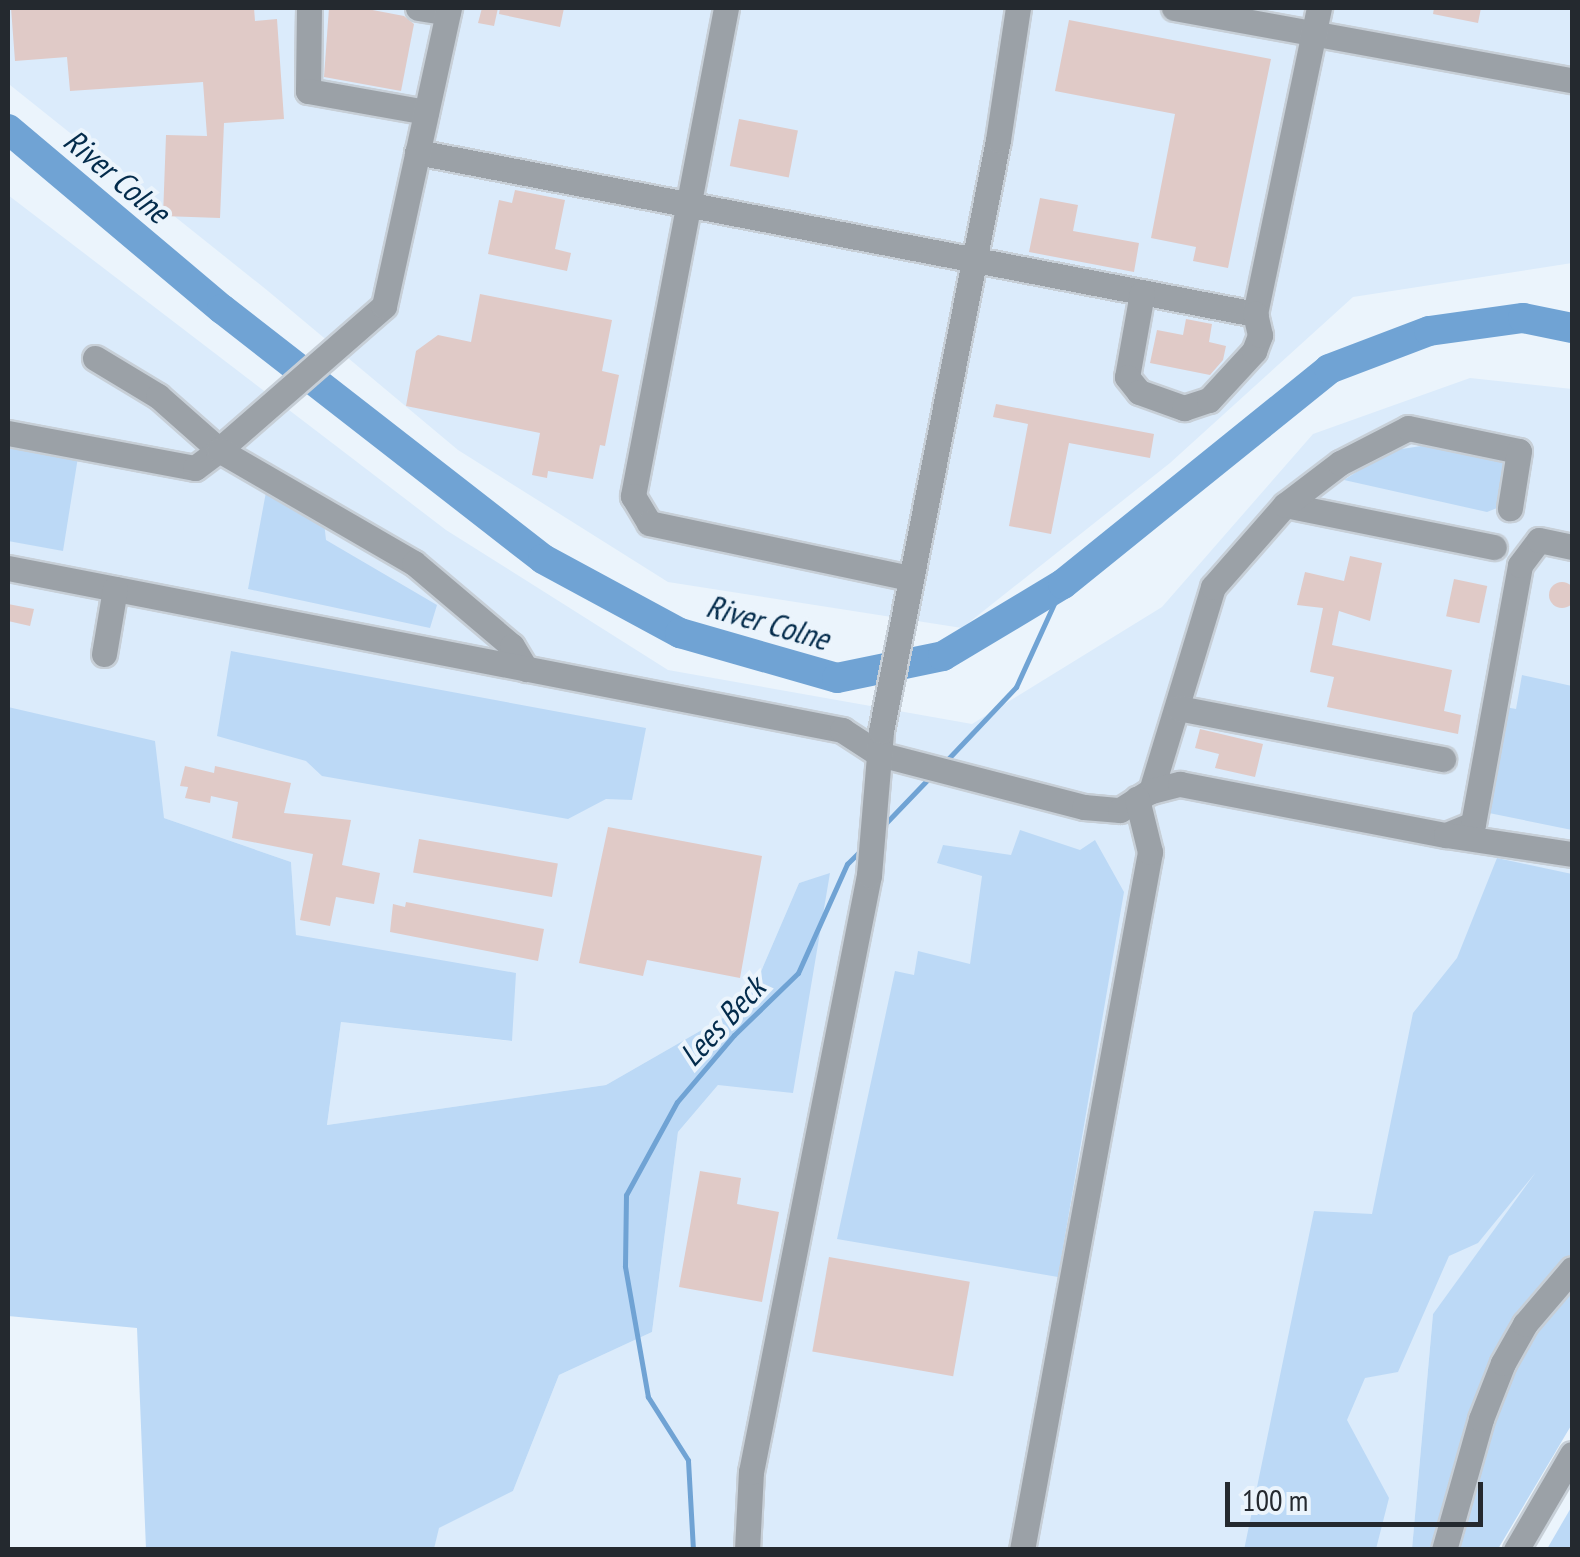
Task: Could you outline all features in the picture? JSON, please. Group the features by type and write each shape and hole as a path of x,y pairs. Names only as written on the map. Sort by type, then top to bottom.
{"street":[{"path":"309,8 308,91 426,112"},
{"path":"8,434 195,468 384,306 448,10 418,8"},
{"path":"726,8 634,496 649,523 909,578"},
{"path":"747,1550 751,1472 869,875 880,742 974,259 1018,8"},
{"path":"1174,8 1316,20 1572,80"},
{"path":"1142,292 1128,376 1139,392 1194,408 1217,394 1254,351 1260,335 1255,314 1316,20"},
{"path":"417,152 1255,314"},
{"path":"96,358 158,396 219,450 414,564 512,646 526,669"},
{"path":"1022,1550 1150,852 1144,795 1178,708 1214,587 1285,506 1340,463 1408,428 1519,451 1510,508"},
{"path":"1285,506 1494,547"},
{"path":"1446,835 1473,824 1520,566 1539,540 1572,546"},
{"path":"8,568 842,730 1084,807 1120,810 1144,795 1180,784 1446,835 1572,854"},
{"path":"104,654 115,589"},
{"path":"1178,708 1444,759"},
{"path":"1444,1550 1481,1419 1503,1363 1525,1324 1572,1269"},
{"path":"1516,1550 1572,1454"}],"shaded area":[{"path":"8,8 1572,8 1572,263 1353,297 1170,463 962,628 668,582 458,450 268,291 10,85"},
{"path":"8,195 446,530 668,670 972,724 1162,607 1313,434 1470,378 1572,389 1572,1125 1433,1314 1412,1549 434,1549 438,1528 513,1491 559,1375 652,1332 678,1132 718,1085 830,874 799,883 747,1004 606,1085 327,1125 341,1022 511,1041 296,935 291,862 164,818 8,710"},
{"path":"8,443 78,457 63,551 8,541"},
{"path":"1421,446 1484,453 1507,462 1502,506 1487,512 1344,480 1389,451"},
{"path":"266,492 324,522 326,540 437,605 430,628 248,589"},
{"path":"231,651 646,728 632,800 606,799 568,819 322,776 306,761 217,736"},
{"path":"1522,675 1572,686 1572,830 1484,812 1505,707 1516,709"},
{"path":"8,707 155,741 164,818 291,862 296,935 516,973 512,1041 341,1022 327,1125 606,1085 747,1004 799,883 830,873 793,1093 718,1085 678,1132 652,1332 559,1375 513,1491 439,1528 434,1549 146,1549 137,1328 8,1316"},
{"path":"1020,830 1080,850 1095,840 1124,892 1058,1277 837,1239 895,971 914,975 918,951 970,964 982,876 937,863 943,845 1011,855"},
{"path":"1497,858 1572,874 1572,1424 1498,1549 1412,1549 1433,1314 1536,1172 1478,1243 1449,1256 1398,1372 1365,1378 1347,1420 1389,1498 1376,1549 1244,1550 1314,1211 1372,1214 1413,1013 1457,958"},
{"path":"1572,1506 1572,1549 1547,1549"}],"building":[{"path":"11,8 254,8 255,21 277,19 284,119 224,123 220,218 163,216 166,135 207,136 203,82 70,91 67,57 15,61"},
{"path":"329,8 362,8 404,16 414,24 401,91 324,77"},
{"path":"482,8 498,8 494,26 478,23"},
{"path":"500,8 564,8 560,27 499,14"},
{"path":"1434,8 1481,8 1478,23 1433,14"},
{"path":"1069,20 1271,59 1228,268 1193,261 1196,247 1151,238 1175,114 1055,91"},
{"path":"739,119 798,130 789,178 730,166"},
{"path":"515,190 565,200 555,249 571,253 567,271 488,254 499,200 512,203"},
{"path":"1040,198 1078,205 1073,231 1139,243 1134,272 1029,252"},
{"path":"480,294 612,320 602,371 619,375 605,446 600,445 593,479 548,471 547,478 532,475 540,433 406,406 416,351 438,335 471,342"},
{"path":"1186,319 1212,324 1209,342 1226,346 1223,360 1210,375 1150,363 1157,330 1183,335"},
{"path":"996,404 1154,434 1150,458 1069,443 1051,534 1009,526 1028,424 993,417"},
{"path":"1350,556 1382,563 1370,621 1339,611 1332,645 1452,670 1444,711 1461,715 1458,734 1327,707 1334,677 1310,672 1323,608 1297,605 1305,572 1344,581"},
{"path":"1454,579 1487,586 1479,623 1446,616"},
{"path":"1562,582 1571,586 1575,595 1571,604 1562,608 1553,604 1549,595 1553,586"},
{"path":"8,604 34,609 30,626 8,621"},
{"path":"1200,729 1263,744 1255,777 1215,768 1219,754 1195,748"},
{"path":"185,766 214,773 215,766 291,783 284,813 351,820 342,865 380,873 374,904 336,897 330,926 300,920 313,854 232,838 238,802 211,796 210,803 185,798 188,787 180,786"},
{"path":"608,827 762,856 740,978 647,960 643,976 579,963"},
{"path":"419,839 558,863 552,897 413,872"},
{"path":"406,902 544,929 538,961 390,932 393,904 405,907"},
{"path":"700,1171 741,1178 737,1204 779,1212 762,1302 679,1287"},
{"path":"829,1257 970,1282 953,1376 812,1352"}],"waterway":[{"name":"River Colne","path":"8,129 222,309 543,559 680,633 837,678 943,656 1063,584 1329,369 1429,331 1523,318 1572,328"},
{"name":"Lees Beck","path":"946,761 1016,687 1063,584"},
{"name":"Lees Beck","path":"883,826 931,776"},
{"name":"Lees Beck","path":"693,1550 688,1460 648,1397 625,1266 626,1195 677,1102 734,1035 798,973 847,864 862,849"}]}
